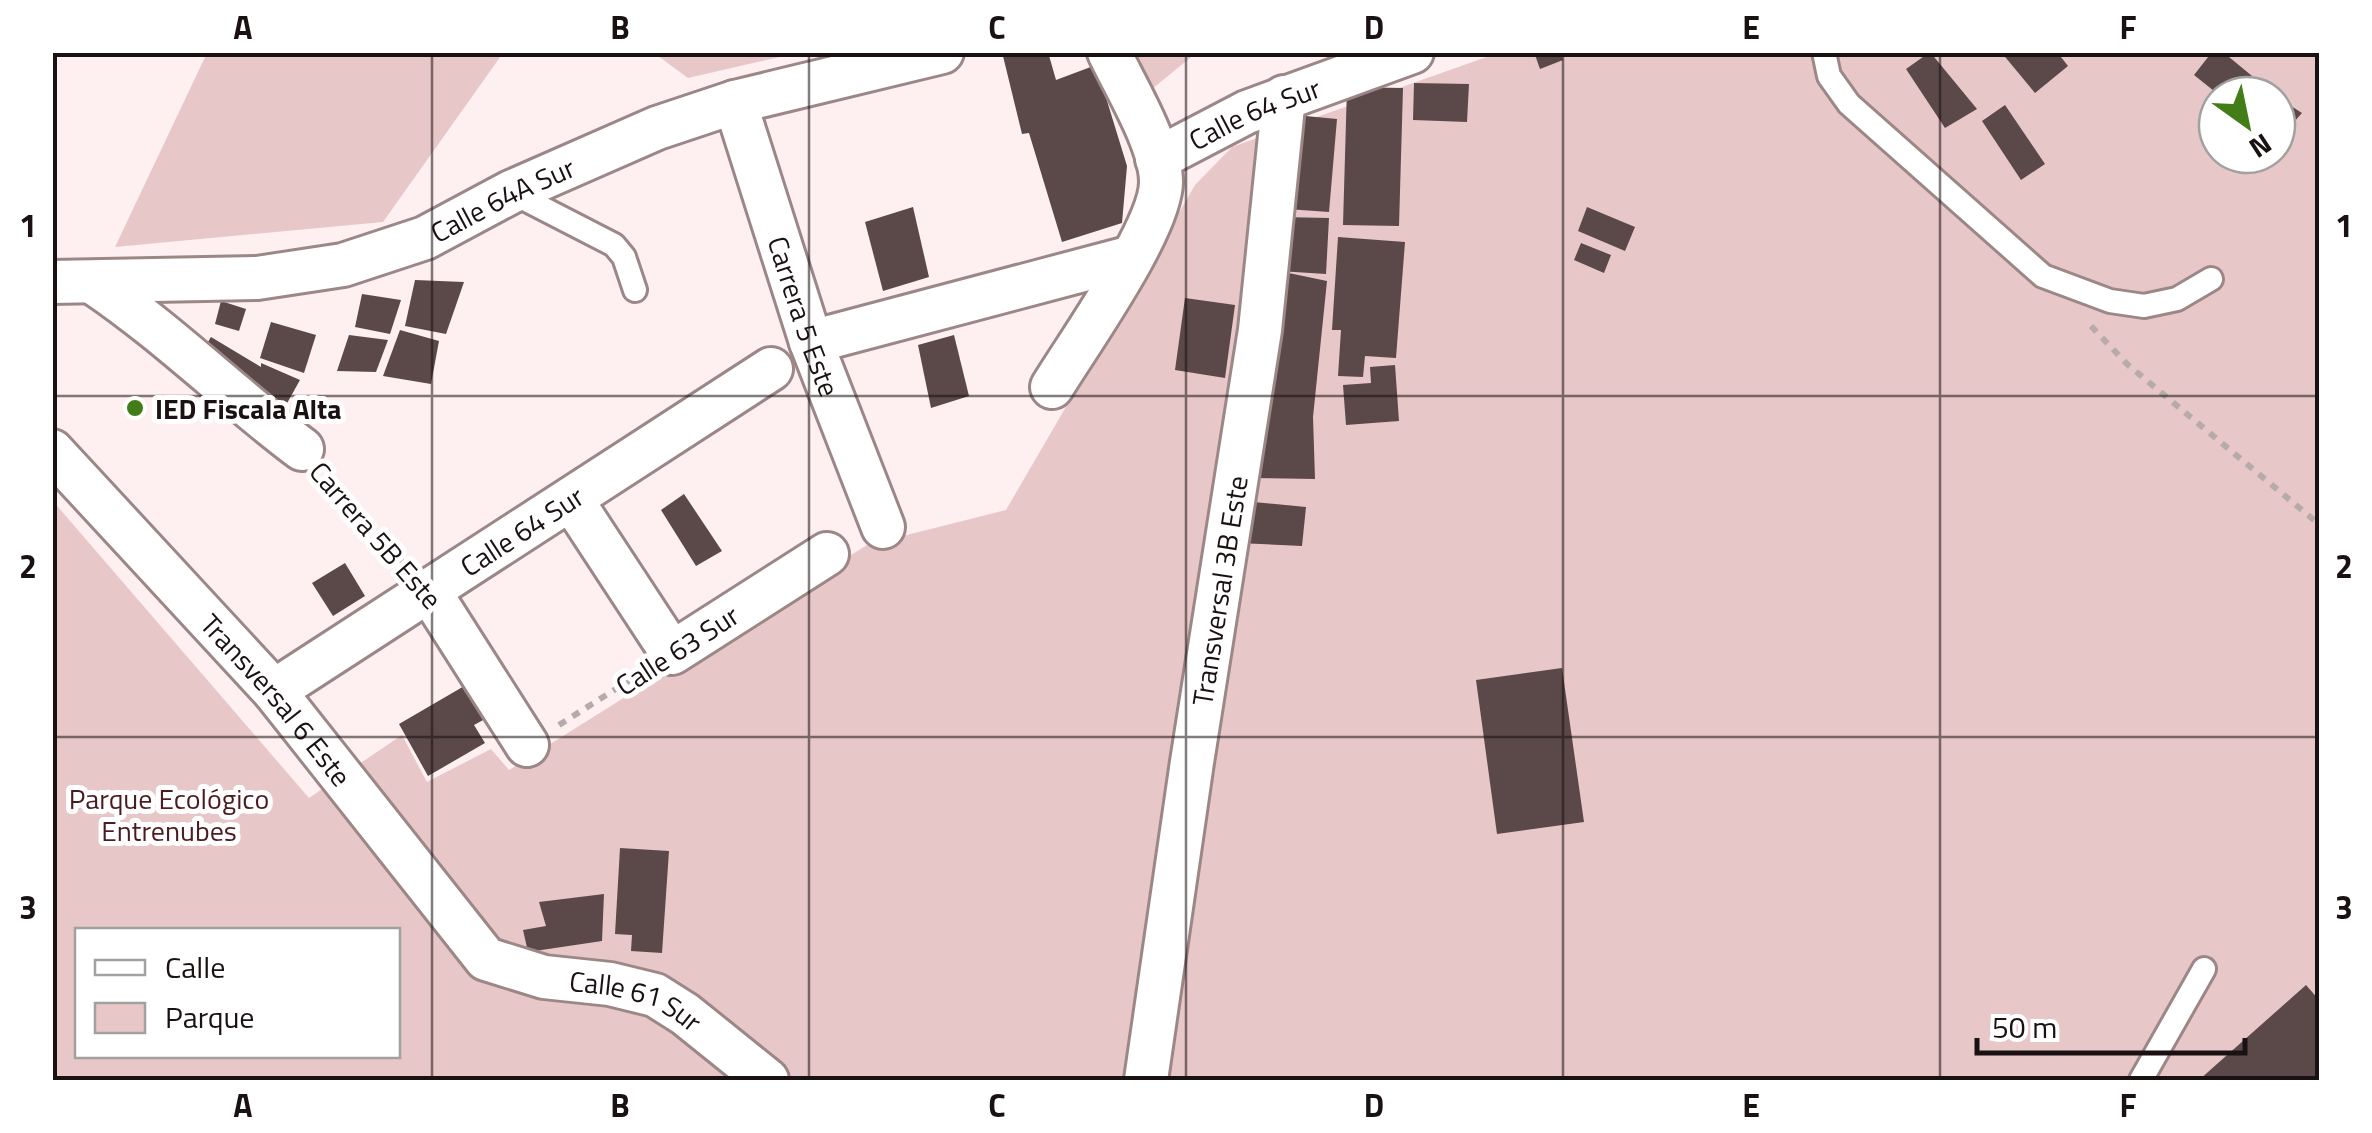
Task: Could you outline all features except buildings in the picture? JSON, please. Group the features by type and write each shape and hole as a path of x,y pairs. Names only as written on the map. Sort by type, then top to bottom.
{"street":[{"name":"Calle 64A Sur","path":"73,282 257,278 343,265 425,238 511,192 657,128 735,102 942,52"},
{"path":"1052,386 1141,241 1158,206 1162,181 1157,159 1109,52"},
{"name":"Calle 64 Sur","path":"1157,159 1247,112 1412,52"},
{"name":"Transversal 3B Este","path":"1146,1080 1260,330 1284,97"},
{"name":"Carrera 5 Este","path":"735,102 812,342 883,528"},
{"path":"812,342 1141,241"},
{"name":"Carrera 5B Este","path":"73,282 132,309 302,450"},
{"name":"Calle 64 Sur","path":"274,691 770,369"},
{"name":"Transversal 6 Este","path":"52,451 274,691 486,959"},
{"path":"571,499 672,653"},
{"name":"Calle 63 Sur","path":"672,653 827,554"},
{"name":"Carrera 5B Este","path":"429,591 527,746"},
{"name":"Calle 61 Sur","path":"486,959 528,973 610,984 655,995 685,1014 767,1080"}],"lane":[{"path":"1824,52 1829,76 1849,104 2043,276 2110,301 2144,306 2177,299 2212,279"},
{"path":"511,192 614,245 624,258 635,290"},
{"path":"2141,1080 2204,969"}],"path":[{"path":"2043,276 2127,364 2320,525"},
{"name":"Carrera 5B Este","path":"302,450 429,591"},
{"name":"Calle 63 Sur","path":"527,746 672,653"}],"green space":[{"path":"207,52 503,53 383,222 115,247"},
{"path":"654,53 797,53 688,78"},
{"path":"1135,53 1196,53 1152,89"},
{"name":"Parque Ecológico Entrenubes","path":"1498,53 2319,53 2319,1080 53,1080 52,500 309,798 402,735 427,782 491,749 509,770 867,545 1006,510 1195,185 1232,147"}],"place":[{"name":"IED Fiscala Alta","path":"135,408"}]}
